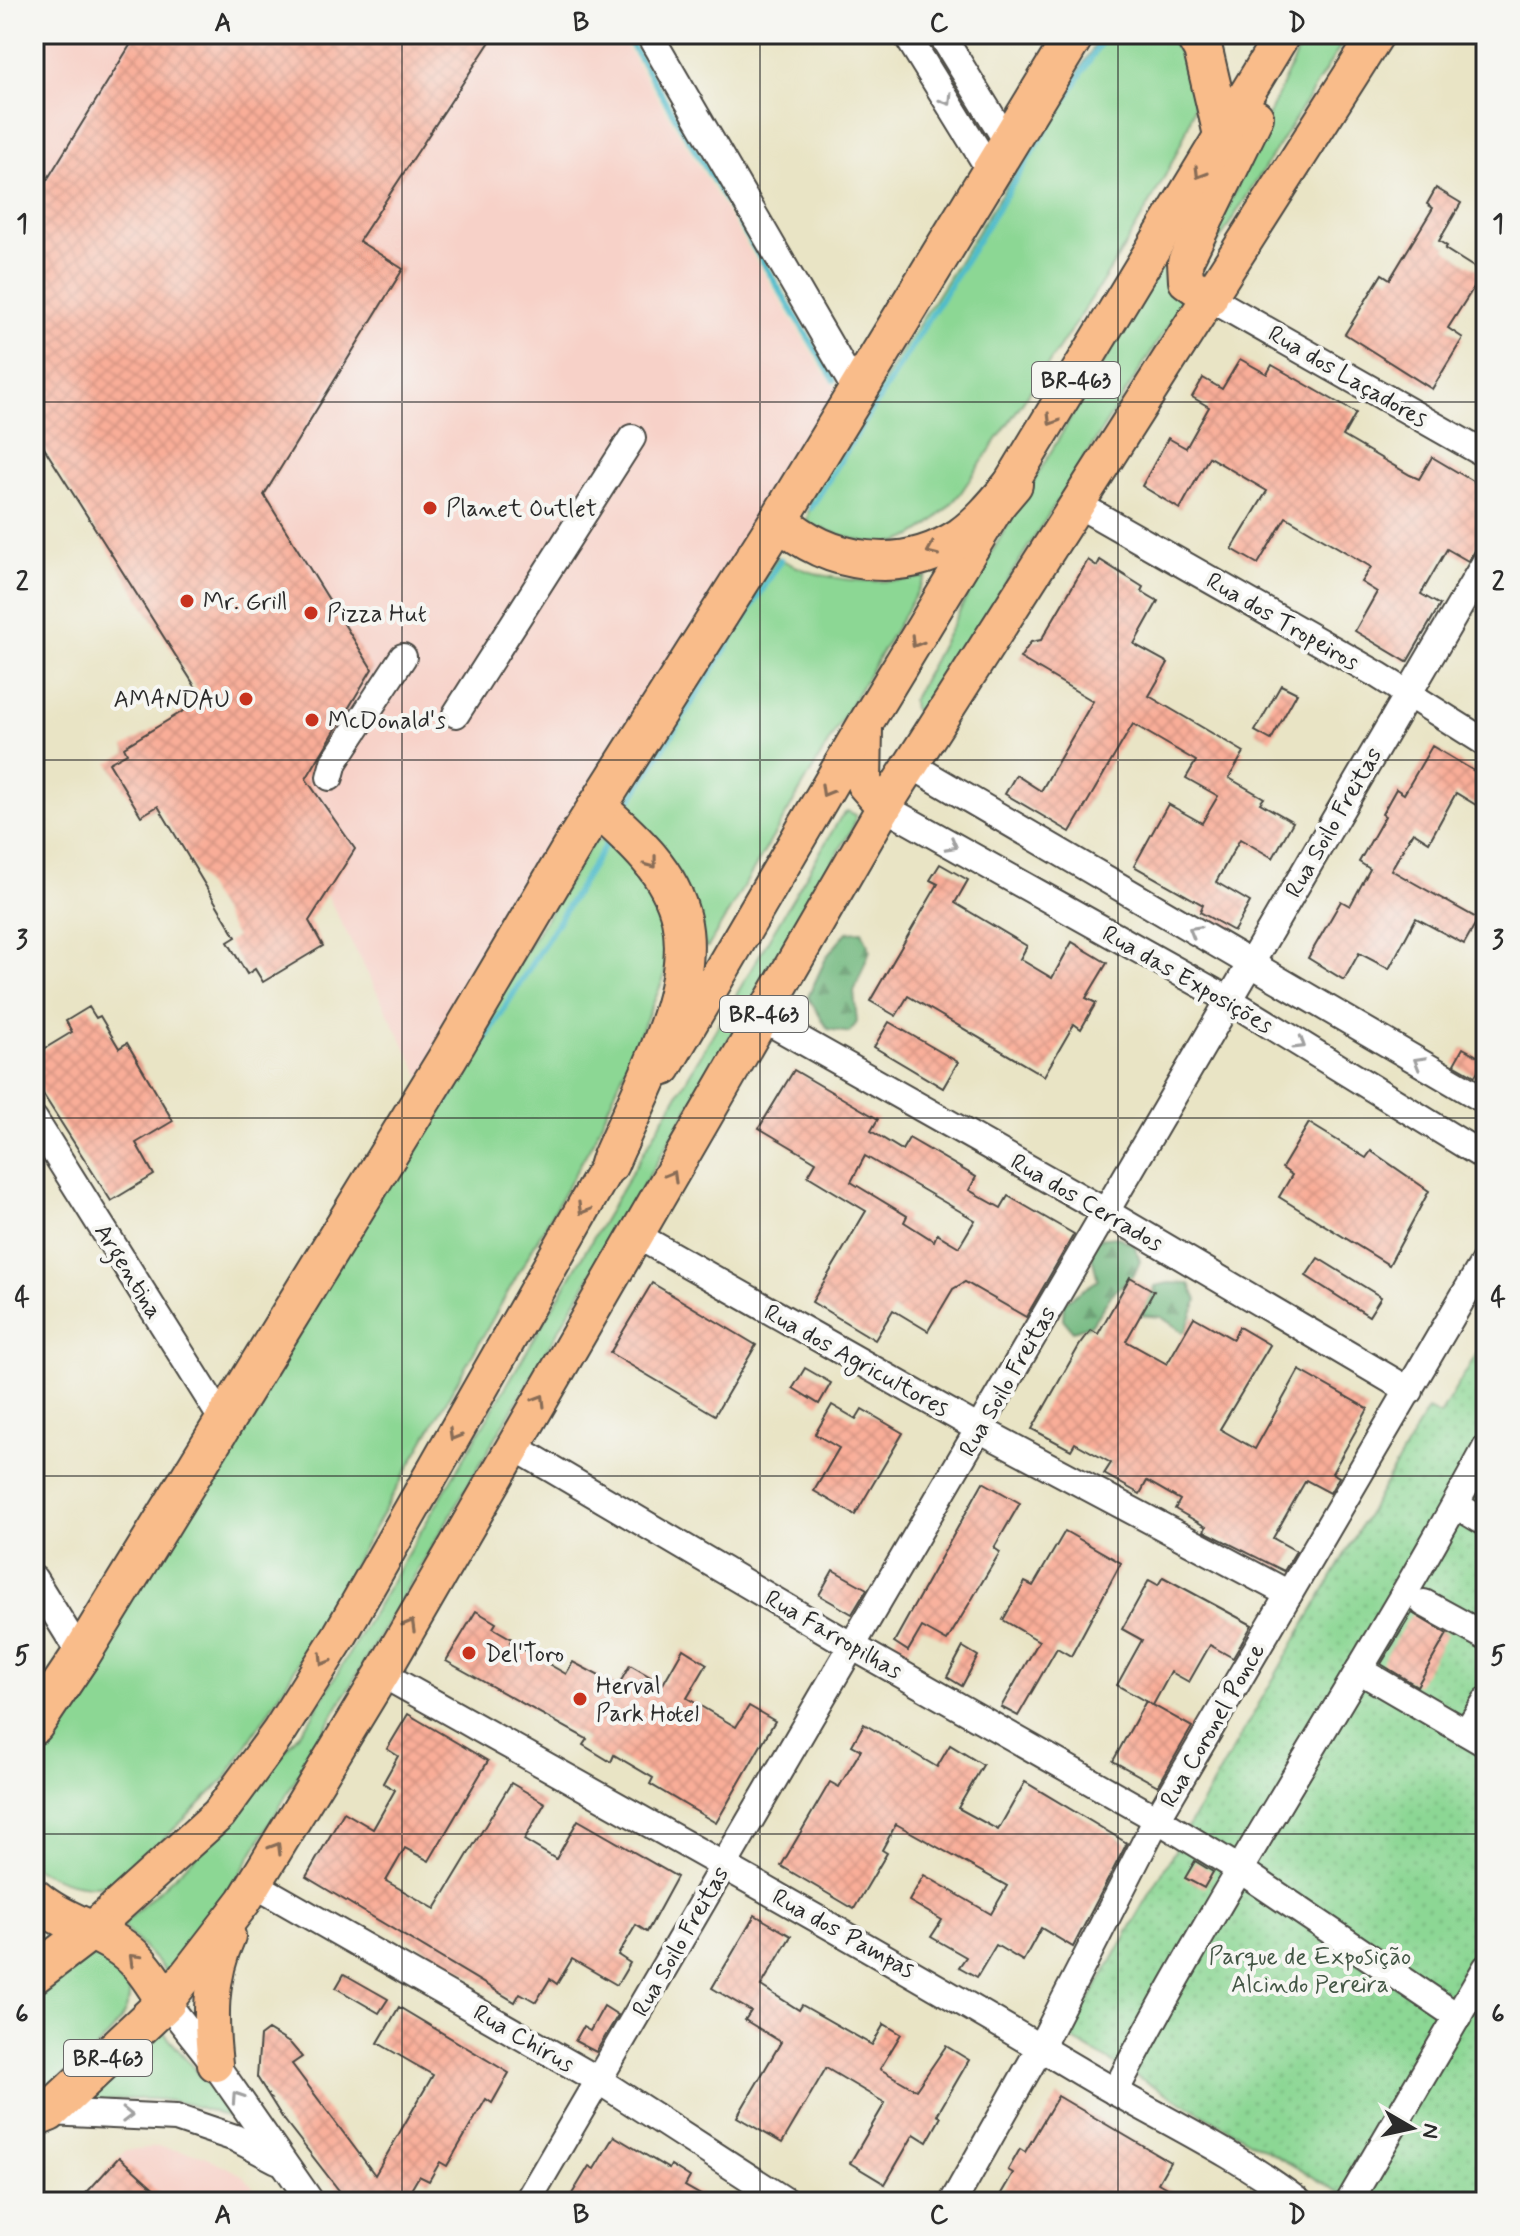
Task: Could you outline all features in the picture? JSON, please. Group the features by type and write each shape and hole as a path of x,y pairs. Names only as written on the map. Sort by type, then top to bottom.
{"highway":[{"path":"34,1725 81,1655 597,807 779,520 1075,34"},
{"path":"1194,34 1203,50 1223,135"},
{"path":"779,520 817,548 853,560 890,562 927,554 960,537 1013,484"},
{"path":"597,807 625,831 655,866 681,917 685,942 683,970 667,1025 609,1164"},
{"path":"34,1898 46,1909 122,1948 147,1972 166,2002"},
{"name":"BR-463","path":"34,1974 89,1932"},
{"name":"BR-463","path":"42,2115 166,2002"}],"main road":[{"name":"BR-463","path":"89,1932 219,1814 279,1732 340,1635 865,724 1285,34"},
{"path":"1210,298 1186,281 1185,262 1251,131 1285,34"},
{"name":"BR-463","path":"166,2002 249,1893 382,1674 884,807 1377,34"},
{"path":"865,724 864,784 884,807"},
{"path":"215,2064 210,2024 212,1987 220,1955 249,1893"}],"street":[{"path":"649,34 857,392"},
{"path":"906,34 1000,158"},
{"path":"941,34 1000,158"},
{"name":"Rua dos Laçadores","path":"1210,298 1486,455"},
{"path":"456,714 632,438"},
{"name":"Rua dos Tropeiros","path":"1077,504 1408,694 1486,743"},
{"name":"Rua Soilo Freitas","path":"527,2202 1486,561"},
{"path":"330,777 334,762 403,657"},
{"name":"Rua das Exposições","path":"911,765 1486,1101"},
{"name":"Rua das Exposições","path":"884,807 1229,1000 1486,1158"},
{"name":"Rua dos Cerrados","path":"762,1018 1106,1212 1410,1391"},
{"name":"Argentina","path":"34,1119 224,1422"},
{"name":"Rua dos Agricultores","path":"638,1236 979,1429 1289,1594"},
{"name":"Rua Coronel Ponce","path":"953,2202 1040,2048 1157,1819 1486,1258"},
{"name":"Rua Farropilhas","path":"513,1446 852,1646 1157,1819 1239,1869 1458,2017"},
{"path":"1115,2092 1239,1869 1456,1505 1486,1448"},
{"path":"1456,1505 1486,1523"},
{"path":"34,1579 81,1655"},
{"path":"1424,1603 1486,1637"},
{"path":"1359,1670 1476,1738 1486,1701"},
{"name":"Rua dos Pampas","path":"382,1674 909,1968 1115,2092 1265,2176 1299,2202"},
{"name":"Rua Chirus","path":"249,1893 598,2080 787,2202"},
{"path":"1349,2202 1486,1968"},
{"path":"166,2002 215,2064 280,2162 311,2202"},
{"path":"42,2115 176,2118 235,2138 280,2162"}],"shaded area":[{"name":"Planet Outlet","path":"34,34 619,34 822,370 845,399 423,1081 326,893 34,432"},
{"path":"159,2147 203,2155 244,2176 265,2202 76,2202 126,2150"}],"green space":[{"path":"1102,34 1167,34 1185,62 1194,86 1188,127 1134,231 1055,355 960,494 940,515 906,539 890,543 855,539 807,523 810,497"},
{"path":"1305,34 1348,34 1197,276"},
{"path":"1230,139 1168,263 1169,279 1184,300 926,709 921,712 913,709 912,701 980,572 1154,277"},
{"path":"777,557 812,572 850,580 888,581 926,577 708,947 705,947 699,917 629,816 627,790"},
{"path":"847,811 856,815 853,827 242,1871 166,1972 122,1925 210,1843 310,1720 840,818"},
{"path":"610,839 623,847 670,923 664,978 595,1138 285,1686 225,1779 122,1880 88,1886 55,1878 34,1867 34,1751 593,842"},
{"path":"862,931 870,950 854,992 857,1022 850,1033 828,1029 808,997 827,956 847,932"},
{"path":"1118,1237 1134,1245 1140,1261 1134,1275 1112,1294 1091,1325 1073,1331 1063,1319 1064,1302 1098,1280 1090,1249 1095,1239"},
{"path":"1190,1284 1197,1300 1185,1333 1161,1317 1139,1315 1132,1306 1151,1297 1154,1286"},
{"name":"Parque de Exposição Alcindo Pereira","path":"1486,1338 1486,2202 1357,2202 1068,2037 1428,1409 1440,1415"},
{"path":"91,1957 112,1964 123,1975 129,1996 125,2012 99,2046 34,2098 34,1992 82,1959"},
{"path":"160,2028 240,2123 199,2107 162,2100 124,2099 80,2105"}],"building":[{"path":"137,34 495,34 359,241 403,269 264,495 372,669 306,779 355,849 309,921 323,946 263,982 255,969 247,974 228,942 236,937 158,806 141,816 109,763 127,753 124,747 203,699 34,432 34,201"},
{"path":"1436,188 1461,203 1439,241 1447,246 1445,249 1483,273 1448,328 1463,338 1432,389 1345,334 1382,274 1390,279 1433,208 1427,204"},
{"path":"1240,359 1267,374 1272,365 1356,413 1343,436 1410,475 1419,479 1432,457 1486,489 1486,530 1468,561 1447,549 1421,594 1440,605 1407,662 1355,631 1377,592 1361,582 1371,567 1286,517 1258,564 1232,549 1267,491 1209,457 1180,509 1142,486 1168,438 1186,448 1209,407 1192,397 1203,378 1222,389"},
{"path":"1088,560 1097,566 1100,560 1143,587 1141,591 1158,601 1134,644 1168,663 1149,696 1244,752 1229,778 1264,798 1260,803 1293,822 1273,858 1240,839 1216,882 1250,902 1234,931 1200,912 1203,905 1134,866 1168,804 1202,823 1218,796 1186,778 1196,761 1133,724 1070,832 1005,794 1016,775 1041,791 1093,701 1020,658 1031,642 1041,640"},
{"path":"1281,685 1297,693 1271,740 1255,731"},
{"path":"1432,746 1486,778 1486,811 1456,793 1429,842 1413,832 1391,870 1478,919 1464,944 1416,918 1389,969 1359,953 1344,980 1308,958 1341,901 1350,906 1370,869 1359,862 1385,816 1382,814 1396,789 1404,794"},
{"path":"940,864 968,880 955,903 1027,946 1020,959 1052,978 1072,942 1107,963 1086,998 1096,1003 1081,1029 1074,1024 1044,1076 908,996 896,1016 870,1001 938,884 930,880"},
{"path":"89,1007 96,1018 100,1016 119,1048 127,1043 173,1121 136,1143 154,1175 111,1201 34,1080 34,1055 72,1032 66,1021"},
{"path":"889,1022 958,1062 943,1088 874,1047"},
{"path":"1463,1048 1484,1060 1475,1076 1454,1064"},
{"path":"794,1070 878,1119 871,1131 902,1150 909,1138 976,1177 969,1190 1001,1208 1008,1196 1074,1234 1026,1317 965,1282 953,1289 928,1331 893,1310 875,1340 812,1302 866,1211 808,1176 816,1162 759,1128","holes":["865,1156 975,1220 959,1247 937,1234 934,1241 904,1222 907,1216 851,1182"]},
{"path":"1309,1123 1366,1158 1371,1151 1429,1191 1389,1265 1279,1197 1292,1175 1282,1168"},
{"path":"1318,1258 1381,1297 1369,1316 1306,1276"},
{"path":"1130,1277 1154,1291 1126,1341 1167,1364 1194,1317 1233,1339 1239,1327 1270,1345 1220,1429 1255,1449 1299,1370 1368,1409 1332,1473 1339,1477 1330,1493 1306,1480 1273,1538 1296,1551 1284,1571 1204,1531 1206,1527 1175,1509 1180,1500 1147,1481 1140,1494 1104,1474 1111,1463 1075,1443 1071,1450 1032,1429 1079,1346 1091,1330 1098,1334"},
{"path":"652,1283 756,1345 715,1415 610,1353"},
{"path":"805,1368 831,1383 819,1404 793,1388"},
{"path":"832,1405 856,1419 862,1409 903,1433 855,1515 814,1491 839,1448 815,1434"},
{"path":"983,1482 1020,1503 994,1548 1000,1552 947,1641 922,1627 908,1651 894,1642"},
{"path":"1065,1531 1121,1563 1071,1656 1057,1648 1018,1716 1001,1707 1039,1641 1003,1620 1025,1582 1033,1586"},
{"path":"833,1570 867,1589 852,1614 819,1595"},
{"path":"1163,1577 1252,1625 1233,1658 1210,1645 1189,1682 1171,1672 1153,1705 1192,1727 1158,1786 1113,1761 1146,1701 1117,1685 1142,1640 1122,1629 1149,1580 1158,1585"},
{"path":"476,1611 496,1623 493,1628 512,1639 510,1642 566,1674 573,1662 618,1686 630,1665 663,1684 683,1649 707,1664 687,1698 736,1727 749,1706 775,1721 716,1823 650,1784 653,1778 614,1755 611,1762 583,1745 587,1739 446,1661"},
{"path":"1412,1613 1447,1634 1417,1686 1381,1664"},
{"path":"963,1647 978,1656 962,1686 947,1677"},
{"path":"408,1714 488,1761 429,1861 405,1848 386,1881 435,1909 511,1783 545,1803 524,1840 556,1859 578,1820 677,1877 647,1932 636,1925 618,1955 630,1963 617,1985 572,1959 557,1984 550,1979 536,2002 520,1993 515,2002 306,1877 344,1812 373,1829 395,1790 383,1783 398,1756 387,1749"},
{"path":"864,1724 937,1767 950,1745 983,1765 958,1808 998,1830 1025,1782 1127,1843 1073,1947 1041,1928 1023,1961 996,1945 977,1977 959,1967 966,1957 931,1937 942,1920 909,1901 924,1875 991,1914 1007,1886 896,1824 882,1850 887,1853 854,1909 781,1866 830,1782 839,1787 861,1750 852,1745"},
{"path":"1195,1861 1213,1872 1204,1888 1185,1878"},
{"path":"755,1915 791,1936 761,1986 799,2010 802,2005 872,2045 884,2024 901,2034 880,2069 916,2090 946,2046 969,2060 937,2115 941,2117 927,2142 914,2134 885,2184 850,2163 885,2103 826,2068 782,2143 737,2117 781,2042 745,2020 751,2011 712,1988"},
{"path":"344,1974 388,1999 379,2013 336,1988"},
{"path":"604,2006 618,2015 596,2052 575,2041 583,2027 590,2031"},
{"path":"399,2007 509,2073 492,2103 486,2099 447,2166 440,2162 429,2181 419,2176 404,2202 348,2202 282,2117 257,2077 260,2036 268,2030 291,2044 302,2057 292,2064 375,2175 433,2075 378,2043"},
{"path":"1058,2096 1170,2162 1158,2183 1191,2202 996,2202 1013,2173 1008,2170 1020,2149 1025,2152"},
{"path":"614,2136 669,2169 671,2165 690,2177 685,2186 713,2202 567,2202 589,2166 594,2169"},
{"path":"119,2157 169,2202 78,2202"}],"waterway":[{"path":"625,34 834,380"},
{"path":"811,508 1106,34"},
{"path":"632,798 781,560"},
{"path":"447,1101 606,844"}],"place":[{"name":"Planet Outlet","path":"430,508"},
{"name":"Mr. Grill","path":"187,601"},
{"name":"Pizza Hut","path":"311,613"},
{"name":"AMANDAU","path":"246,699"},
{"name":"McDonald's","path":"312,720"},
{"name":"Del'Toro","path":"469,1653"},
{"name":"Herval Park Hotel","path":"580,1699"}]}
